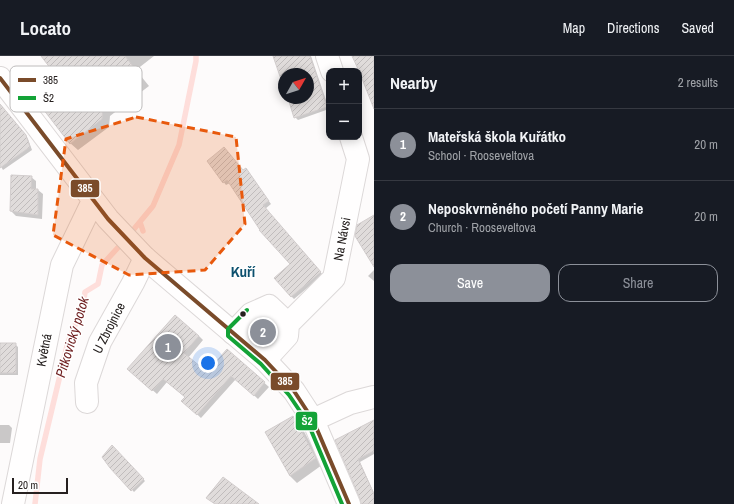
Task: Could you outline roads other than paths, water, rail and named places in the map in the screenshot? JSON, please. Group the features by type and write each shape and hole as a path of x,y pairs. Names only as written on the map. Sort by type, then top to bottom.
{"street":[{"path":"327,56 331,68"},
{"path":"0,78 10,91"},
{"path":"26,112 108,220 141,253 265,360 294,391 313,420 349,504"},
{"name":"Na Návsi","path":"265,360 287,336 288,324 334,278 358,159 352,140"},
{"name":"Květná","path":"14,504 62,264 93,201"},
{"name":"U Zbrojnice","path":"87,402 86,383 100,342 133,283 141,253"},
{"path":"233,333 251,314 269,306 288,324"},
{"path":"313,420 350,403 374,397"}],"waterway":[{"name":"Pitkovický potok","path":"129,235 153,206 179,145 196,56"},
{"path":"140,222 143,231"},
{"name":"Pitkovický potok","path":"35,504 40,459 68,342 83,306 85,292 98,284 102,265 124,241"}],"place":[{"name":"Neposkvrněného početí Panny Marie","path":"263,332"},
{"name":"Mateřská škola Kuřátko","path":"168,347"}],"district":[{"name":"Kuří","path":"243,271"}]}
